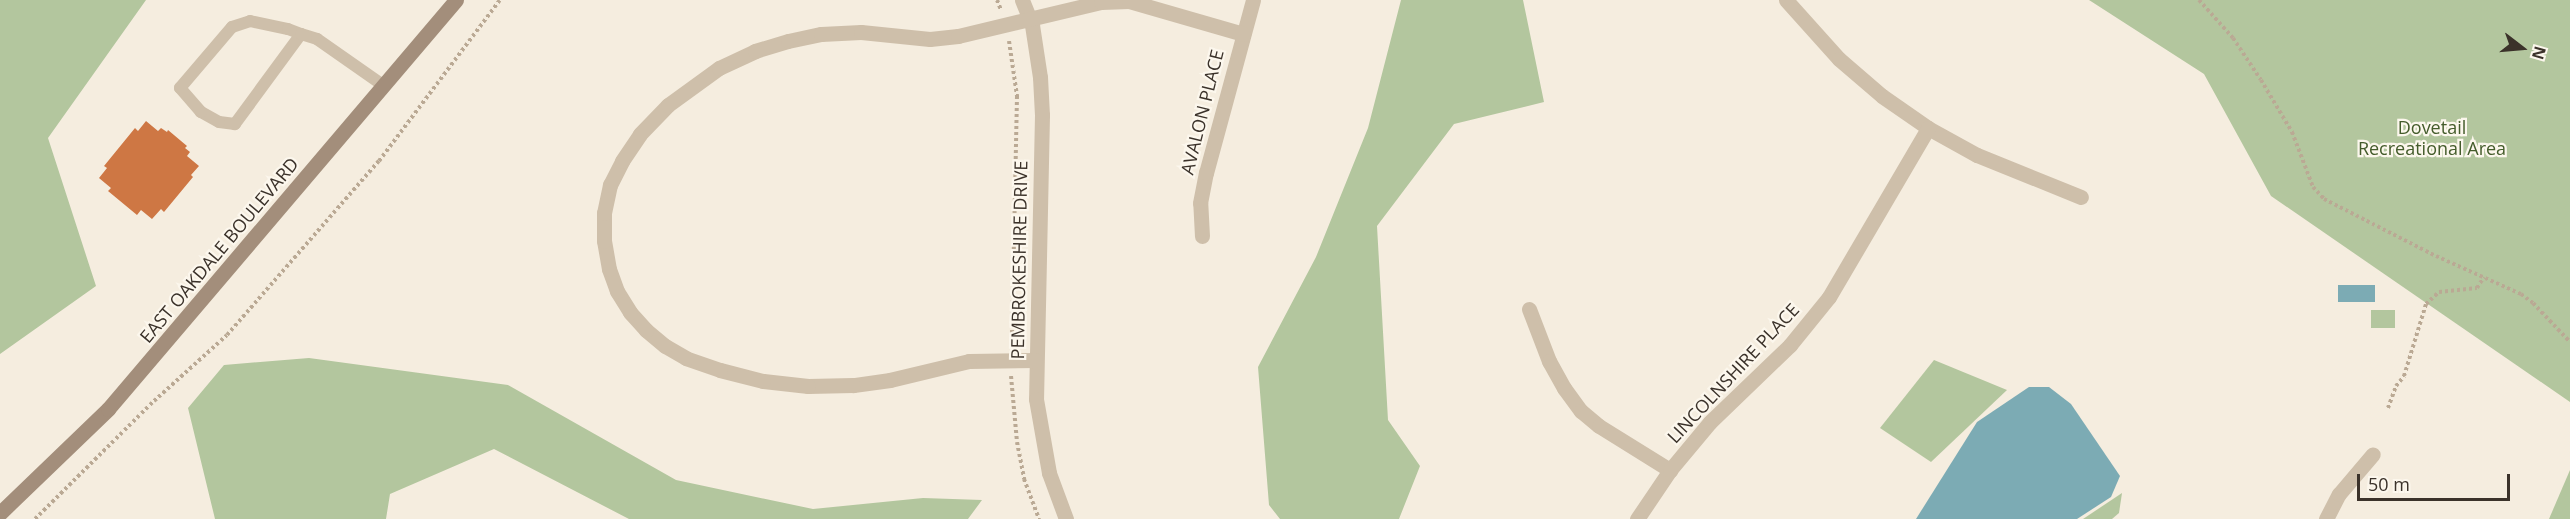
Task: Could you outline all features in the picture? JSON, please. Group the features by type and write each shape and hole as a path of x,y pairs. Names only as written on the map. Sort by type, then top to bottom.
{"main road":[{"name":"EAST OAKDALE BOULEVARD","path":"0,513 108,409 456,0"}],"street":[{"name":"PEMBROKESHIRE DRIVE","path":"1023,0 1029,17 1040,77 1042,115 1035,360 1040,436 1049,473 1066,519"},
{"name":"AVALON PLACE","path":"1202,236 1200,203 1206,172 1253,0"},
{"path":"1786,0 1839,59 1882,96 1928,128 1977,155 2081,197"},
{"path":"1035,360 969,361 890,380 852,385 796,385 763,381 686,358 665,346 646,330 630,312 617,291 609,269 604,241 604,213 610,185 622,160 640,134 668,105 719,68 755,51 788,41 821,34 861,32 930,39 957,36 1029,17 1058,13 1101,2 1129,1 1243,34"},
{"name":"LINCOLNSHIRE PLACE","path":"1637,519 1670,470 1710,422 1790,345 1829,297 1928,128"},
{"path":"1529,309 1549,361 1564,388 1581,411 1599,426 1670,470"},
{"path":"2326,519 2339,494 2373,454"}],"lane":[{"path":"301,34 235,124 219,122 201,112 180,88 232,27 250,21 301,34 317,39 384,86"}],"path":[{"path":"35,519 154,401 226,335 335,214 460,57 500,0"},
{"path":"997,0 1006,23 1017,96 1012,400 1024,479 1039,519"},
{"path":"2199,0 2233,38 2261,80 2292,132 2313,187 2324,199 2426,251 2507,286 2533,303 2570,342"},
{"path":"2388,408 2396,386 2404,376 2426,304 2439,292 2477,288 2484,277"}],"green space":[{"path":"0,0 146,0 48,138 96,286 0,354"},
{"path":"1401,0 1523,0 1544,102 1454,124 1377,226 1388,420 1420,466 1399,519 1280,519 1269,505 1258,367 1316,257 1368,128"},
{"name":"Dovetail Recreational Area","path":"2089,0 2570,0 2570,402 2271,196 2204,74"},
{"path":"2371,310 2395,310 2395,328 2371,328"},
{"path":"309,358 508,385 676,480 813,509 923,498 982,500 968,519 629,519 494,449 390,494 386,519 215,519 188,408 224,365"},
{"path":"1934,360 2007,390 1931,462 1880,428"},
{"path":"2570,470 2570,519 2549,519"},
{"path":"2122,493 2119,513 2112,519 2083,519"}],"water":[{"path":"2338,285 2375,285 2375,302 2338,302"},
{"path":"2029,387 2049,387 2071,404 2120,476 2111,497 2077,519 1916,519 1977,422"}],"building":[{"path":"146,121 158,131 161,128 167,132 168,130 187,146 185,148 190,152 187,156 199,166 191,175 193,177 164,212 161,209 152,219 141,210 137,215 108,191 111,188 99,178 107,168 104,166 135,128 138,131"}]}
